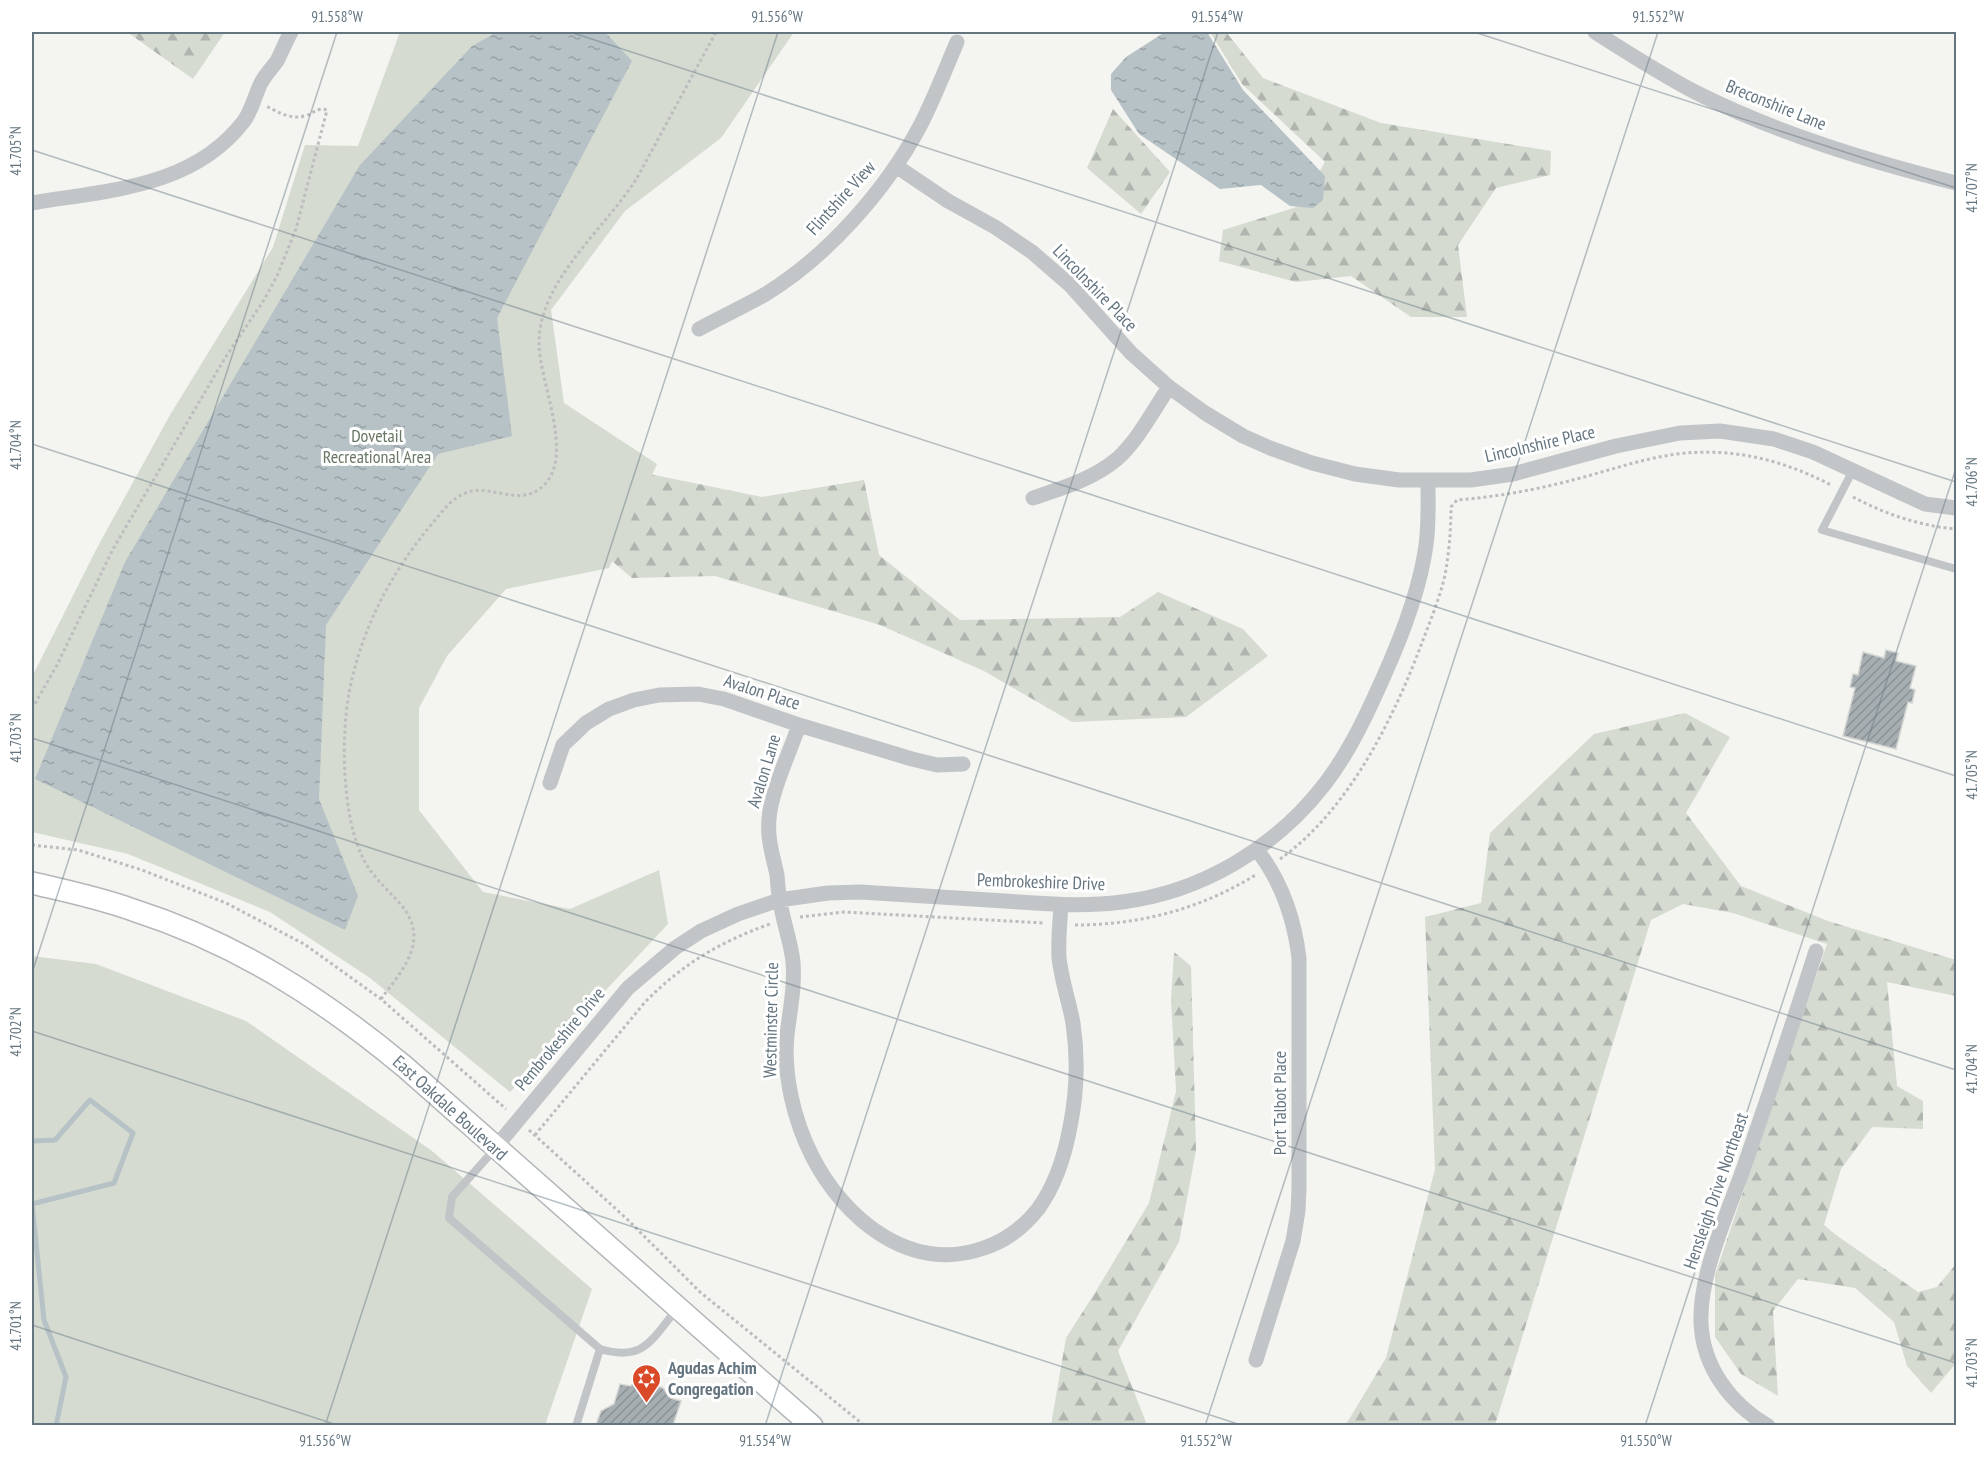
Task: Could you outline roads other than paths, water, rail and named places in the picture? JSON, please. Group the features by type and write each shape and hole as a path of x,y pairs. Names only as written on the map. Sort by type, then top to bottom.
{"main road":[{"name":"East Oakdale Boulevard","path":"32,883 133,909 221,945 277,974 322,1002 364,1033 812,1425"}],"street":[{"path":"32,203 160,180 208,156 226,141 245,119 291,32"},
{"name":"Breconshire Lane","path":"1595,32 1646,65 1744,115 1899,169 1956,183"},
{"name":"Flintshire View","path":"699,328 765,294 802,267 837,236 860,211 896,166 919,127 957,42"},
{"name":"Lincolnshire Place","path":"896,166 1032,252 1070,285 1131,353 1169,387 1214,419 1243,436 1312,463 1355,474 1399,480 1471,480 1513,474 1617,446 1669,435 1720,431 1774,439 1813,452 1925,504 1956,508"},
{"path":"1033,498 1076,483 1099,472 1118,458 1131,444 1169,387"},
{"name":"Pembrokeshire Drive","path":"495,1148 628,988 675,948 701,931 738,914 779,900 828,893 860,892 1060,905 1113,903 1154,897 1183,888 1212,876 1257,849 1305,808 1325,783 1346,753 1371,706 1393,657 1423,566 1427,543 1428,481"},
{"name":"Avalon Place","path":"550,783 568,738 586,723 633,700 659,695 711,696 912,759 936,765 963,765"},
{"name":"Avalon Lane","path":"779,900 777,876 768,840 769,817 773,798 799,725"},
{"name":"Port Talbot Place","path":"1256,1360 1293,1241 1299,1188 1299,958 1296,932 1289,907 1278,882 1257,849"},
{"name":"Westminster Circle","path":"779,900 793,959 794,981 787,1038 787,1071 799,1126 812,1156 841,1198 864,1222 885,1238 905,1248 927,1254 950,1255 974,1252 1010,1236 1038,1208 1060,1164 1070,1128 1075,1092 1076,1055 1073,1024 1059,959 1060,905"},
{"name":"Hensleigh Drive Northeast","path":"1768,1425 1737,1404 1717,1377 1704,1345 1701,1308 1708,1270 1774,1082 1816,951"}],"lane":[{"path":"1852,472 1822,530 1956,569"},
{"path":"495,1148 453,1197 449,1218 600,1349 615,1353 632,1353 645,1347 678,1308"},
{"path":"576,1425 600,1349"}],"water":[{"path":"497,32 605,32 632,61 497,318 512,436 438,454 326,625 319,799 358,896 345,930 35,779 125,562 360,165 472,46"},
{"path":"1165,32 1207,32 1243,90 1325,176 1323,200 1313,208 1290,206 1261,185 1220,189 1139,134 1111,90 1111,74 1126,57"}],"waterway":[{"path":"32,1141 55,1140 90,1100 133,1133 114,1183 32,1204 44,1320 66,1377 56,1426"}],"place":[{"name":"Agudas Achim Congregation","path":"647,1404"}],"park label":[{"name":"Dovetail Recreational Area","path":"377,446"}]}
